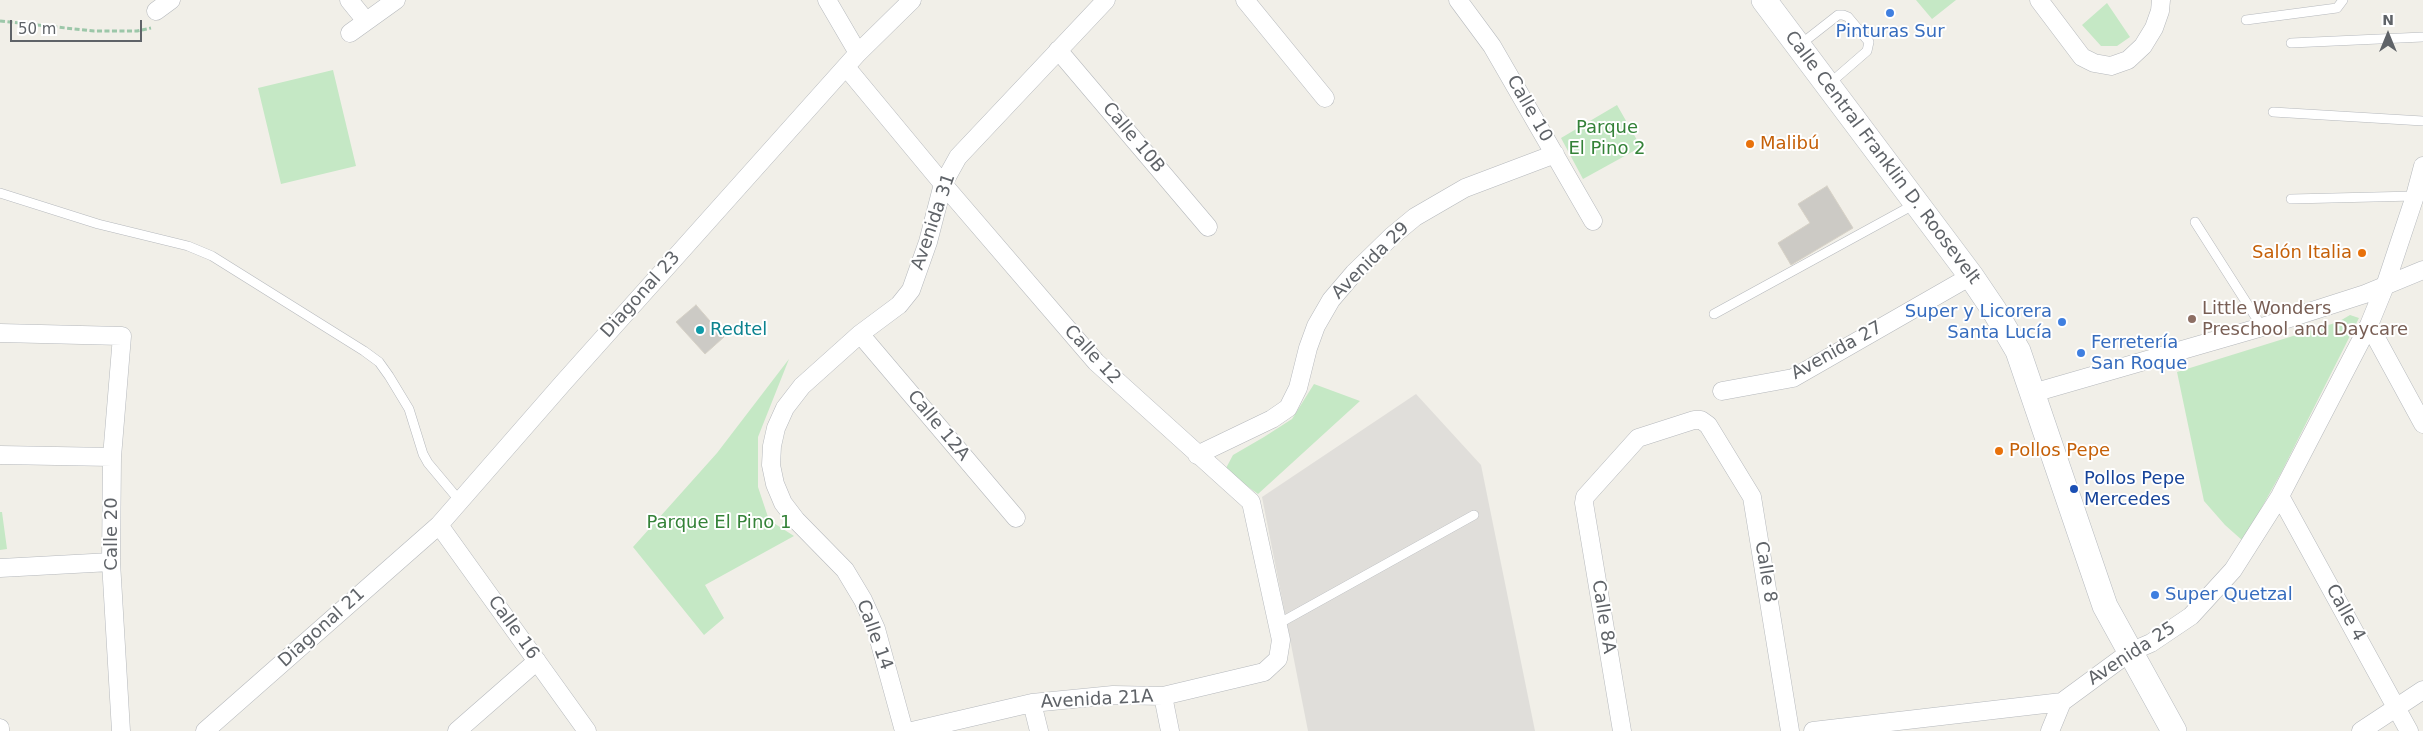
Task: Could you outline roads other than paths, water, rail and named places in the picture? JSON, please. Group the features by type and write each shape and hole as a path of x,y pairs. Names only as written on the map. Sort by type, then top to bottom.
{"main road":[{"name":"Calle Central Franklin D. Roosevelt","path":"1764,0 1971,276 2018,351 2034,393 2056,465 2105,606 2174,731"}],"street":[{"path":"155,20 171,0"},
{"path":"349,0 366,21"},
{"path":"350,33 396,0"},
{"path":"827,0 858,53"},
{"name":"Diagonal 23","path":"439,525 459,500 858,53 912,0"},
{"name":"Avenida 31","path":"772,446 776,428 802,386 860,334 899,305 910,290 928,242 943,184 958,157 1106,0"},
{"path":"1245,0 1326,98"},
{"name":"Calle 10","path":"1458,0 1492,46 1593,221"},
{"path":"2040,0 2082,57 2094,63 2111,66 2128,60 2144,46 2154,28 2160,11 2161,0"},
{"name":"Calle 10B","path":"1058,50 1208,227"},
{"name":"Calle 12","path":"846,67 943,184 1096,362 1251,502 1282,640 1278,660"},
{"name":"Avenida 29","path":"1197,455 1272,419 1288,408 1298,388 1308,348 1316,326 1331,300 1354,273 1403,227 1440,200 1465,188 1555,154"},
{"name":"Avenida 25","path":"1813,731 2062,702 2130,652 2151,642 2191,616 2233,570 2280,496 2369,325 2385,286 2416,196 2423,166"},
{"path":"2034,393 2262,327 2385,286 2423,270"},
{"name":"Avenida 27","path":"1722,392 1793,378 1971,276"},
{"path":"2369,325 2423,424"},
{"name":"Calle 20","path":"0,334 122,336 112,457 111,562 121,731"},
{"name":"Calle 12A","path":"860,334 1016,518"},
{"name":"Calle 8","path":"1584,503 1588,492 1638,438 1694,420 1701,420 1708,425 1748,488 1755,506 1790,731"},
{"name":"Calle 14","path":"772,446 771,465 775,484 783,503 796,520 844,570 863,600 876,629 904,731"},
{"path":"0,455 112,457"},
{"name":"Calle 4","path":"2280,496 2409,731"},
{"name":"Calle 8A","path":"1584,503 1622,731"},
{"name":"Calle 16","path":"439,525 587,731"},
{"name":"Diagonal 21","path":"205,731 439,525"},
{"path":"0,568 111,562"},
{"name":"Avenida 21A","path":"912,731 1032,703 1113,695 1162,696 1264,672 1278,660"},
{"path":"457,731 537,661"},
{"path":"2361,731 2423,690"},
{"path":"1162,696 1170,731"},
{"path":"2050,731 2062,702"},
{"path":"1032,703 1039,731"}],"lane":[{"path":"2246,20 2337,8 2343,0"},
{"path":"1798,46 1838,16 1843,15 1848,17 1869,42 1867,51 1827,86"},
{"path":"2291,43 2423,37"},
{"path":"2273,112 2423,121"},
{"path":"0,193 98,224 188,246 212,256 364,351 379,362 388,376 409,409 423,454 428,463 459,500"},
{"path":"2291,199 2416,196"},
{"path":"1714,314 1916,204"},
{"path":"2195,222 2262,327"},
{"path":"1278,624 1474,515"}],"place":[{"name":"Pinturas Sur","path":"1890,13"},
{"name":"Malibú","path":"1750,144"},
{"name":"Salón Italia","path":"2362,253"},
{"name":"Little Wonders Preschool and Daycare","path":"2192,319"},
{"name":"Super y Licorera Santa Lucía","path":"2062,322"},
{"name":"Redtel","path":"700,330"},
{"name":"Ferretería San Roque","path":"2081,353"},
{"name":"Pollos Pepe","path":"1999,451"},
{"name":"Pollos Pepe Mercedes","path":"2074,489"},
{"name":"Super Quetzal","path":"2155,595"}],"park label":[{"name":"Parque El Pino 2","path":"1607,138"},
{"name":"Parque El Pino 1","path":"719,523"}]}
